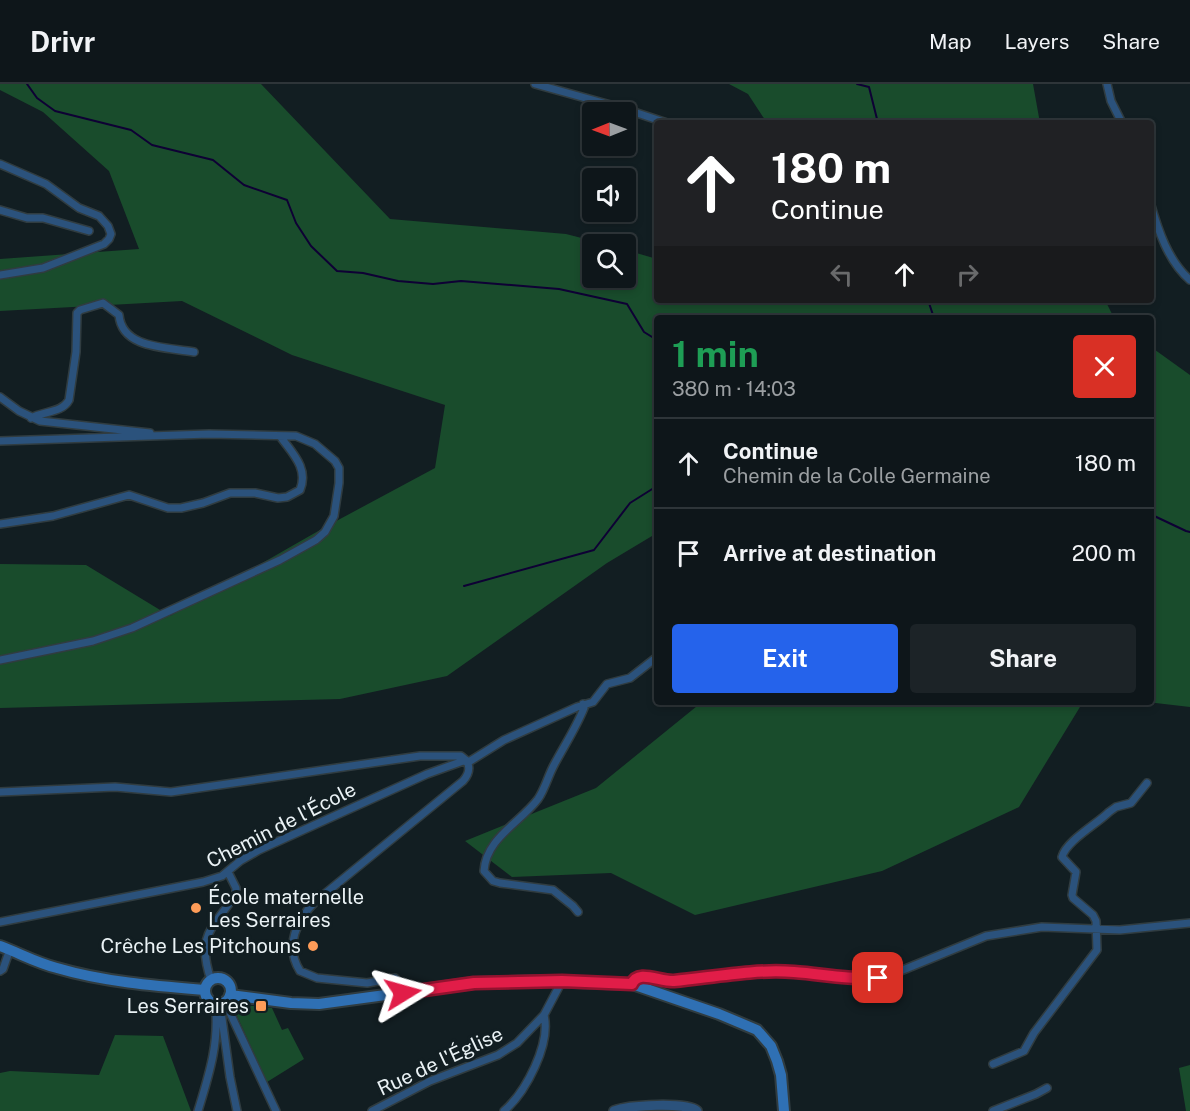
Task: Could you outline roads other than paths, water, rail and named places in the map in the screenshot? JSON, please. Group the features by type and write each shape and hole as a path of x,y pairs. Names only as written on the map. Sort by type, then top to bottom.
{"main road":[{"path":"5,948 40,963 70,972 205,990"},
{"path":"223,1001 231,988 225,980 219,978 210,980 205,990 209,1000 223,1001 280,1002 312,1004 474,983 562,981 632,984 719,1014 757,1030 771,1046 777,1061 781,1075 784,1111"}],"street":[{"path":"535,84 658,120"},
{"path":"1107,84 1111,101 1120,120"},
{"path":"0,164 46,184 79,207 99,216 108,226 111,234 110,240 104,244 42,268 0,275"},
{"path":"0,210 27,218 43,218 89,231"},
{"path":"1154,213 1169,253 1183,274 1190,280"},
{"path":"31,417 60,409 69,400 76,352 77,313 80,309 103,303 119,315 120,327 130,338 145,344 194,352"},
{"path":"0,398 40,421 151,433 154,437"},
{"path":"0,441 210,434 296,436 315,444 335,461 339,468 334,516 325,532 316,540 280,560 132,628 93,641 0,660"},
{"path":"0,524 53,516 129,495 160,506 175,508 192,506 230,493 287,497 300,490 304,476 302,467 280,436"},
{"name":"Chemin de l'École","path":"0,922 203,882 222,876 247,856 340,812 428,774 467,761 504,740 583,704 593,702 611,682 634,676 654,659"},
{"path":"578,912 553,891 500,883 484,871 490,847 541,794 554,764 580,719 583,704"},
{"path":"0,792 115,787 171,792 420,756 455,755 467,761 469,771 463,781 315,901 300,920 294,934 293,953 300,971 317,978 367,983 394,978 402,985 403,993"},
{"path":"993,1064 1024,1051 1040,1025 1094,957 1097,950 1096,921 1093,915 1073,898 1076,872 1062,857 1062,853 1068,845 1109,812 1116,807 1131,803 1147,783"},
{"path":"210,980 206,961 208,934 236,893 228,872"},
{"path":"632,984 639,976 672,981 730,973 793,972 851,979 878,978 986,936 1042,927 1119,930 1190,923"},
{"path":"0,971 3,969 5,948"},
{"name":"Rue de l'Église","path":"372,1111 430,1081 504,1051 517,1043 544,1015 562,981"},
{"path":"198,1111 214,1056 223,1001"},
{"path":"223,1001 230,1077 237,1111"},
{"path":"223,1001 276,1111"},
{"path":"504,1111 528,1079 541,1051 546,1030 544,1015"},
{"path":"993,1111 1047,1088"},
{"path":"614,1111 630,1107 679,1106 690,1107 697,1111"}],"waterway":[{"path":"27,84 37,98 55,111 131,130 152,145 213,160 244,185 287,200 296,223 311,246 337,271 433,284 461,281 559,289 627,304 644,332 654,338"},
{"path":"857,84 869,87 877,120"},
{"path":"929,303 933,315"},
{"path":"464,586 594,550 630,503 654,488"},
{"path":"1154,516 1190,532"}],"place":[{"name":"École maternelle Les Serraires","path":"196,908"},
{"name":"Crêche Les Pitchouns","path":"313,946"},
{"name":"Les Serraires","path":"261,1006"}]}
